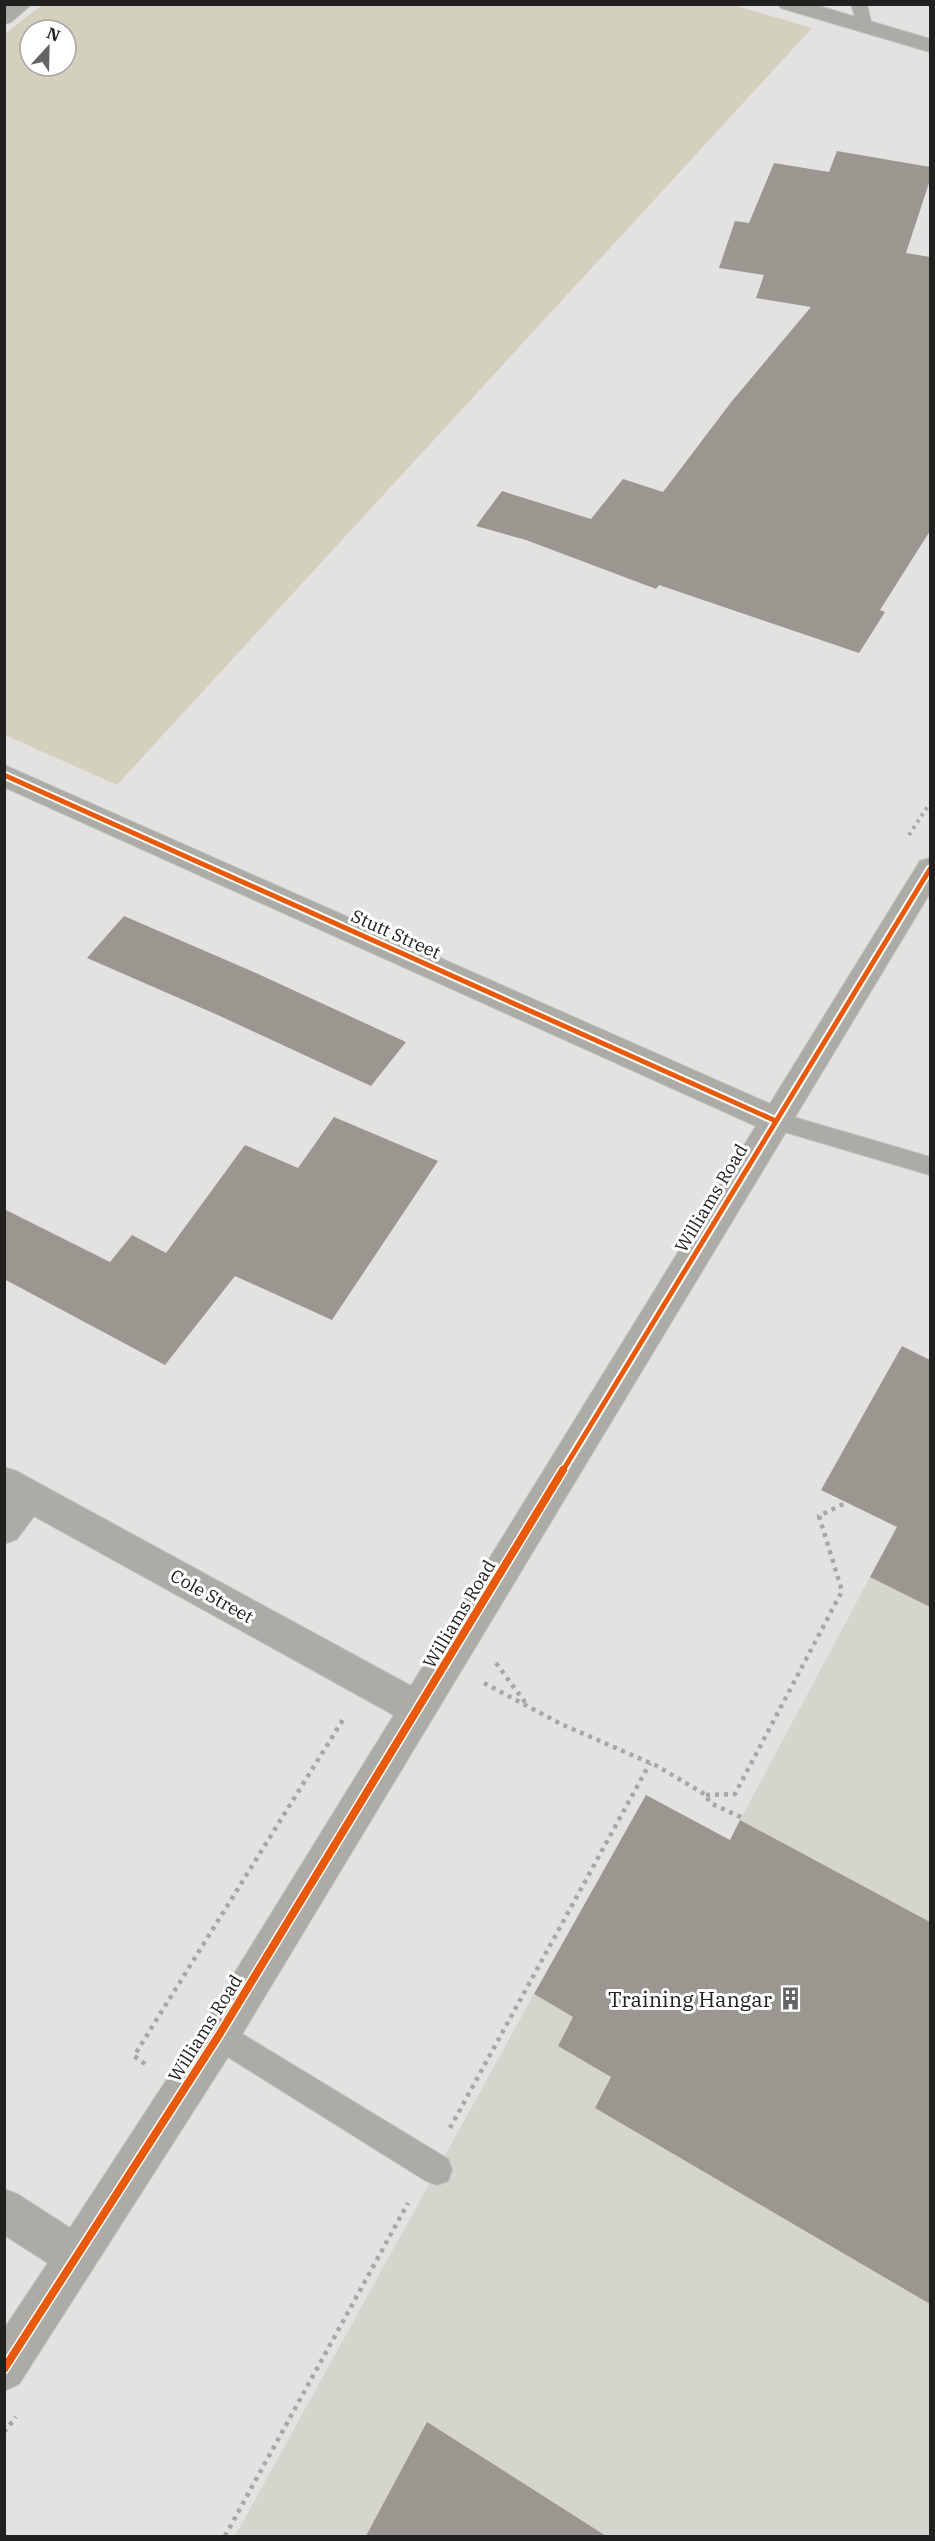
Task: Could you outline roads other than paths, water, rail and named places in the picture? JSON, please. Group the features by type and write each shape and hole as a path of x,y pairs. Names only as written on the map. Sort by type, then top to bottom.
{"street":[{"path":"4,18 22,4"},
{"path":"788,4 930,46"},
{"name":"Stutt Street","path":"4,775 776,1121"},
{"name":"Williams Road","path":"4,2369 219,2035 930,869"},
{"path":"4,1528 17,1489"},
{"name":"Cole Street","path":"17,1489 419,1709"},
{"path":"4,2210 77,2257"}],"lane":[{"path":"860,4 864,27"},
{"path":"776,1121 930,1166"},
{"path":"219,2035 438,2170"}],"place":[{"name":"Training Hangar","path":"790,1999"}]}
